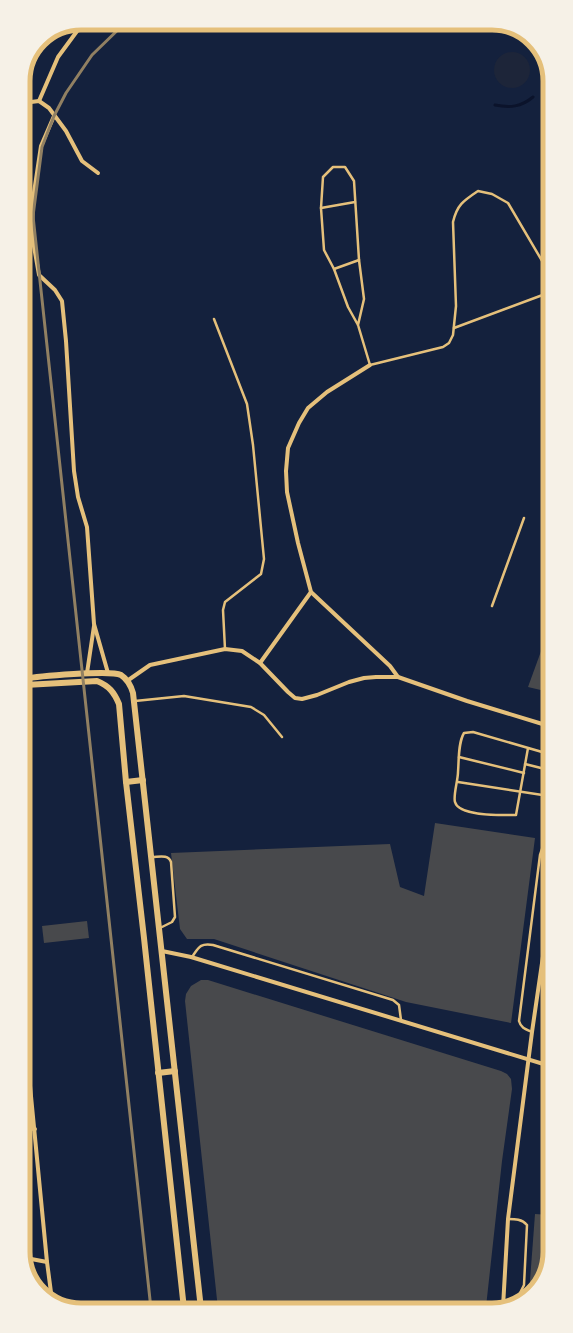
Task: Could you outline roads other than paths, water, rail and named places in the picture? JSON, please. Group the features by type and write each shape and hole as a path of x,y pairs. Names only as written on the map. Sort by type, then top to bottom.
{"street":[{"path":"39,101 58,57 78,30"},
{"path":"30,103 39,101 49,108 66,131 82,161 98,173"},
{"path":"54,116 41,146 33,199 32,235 40,275 55,290 62,301 74,471 78,497 87,527 94,624 108,673"},
{"path":"370,365 327,392 308,408 299,423 288,448 286,471 287,492 298,543 311,592 390,666 398,677"},
{"path":"260,663 311,592"},
{"path":"87,673 94,624"},
{"path":"127,681 150,665 225,649 242,651 260,663 295,698 317,695 349,682 364,678 376,676 398,677 467,701 543,724"},
{"path":"30,679 87,673 108,673 122,676 127,681 133,693 200,1303"},
{"path":"30,685 97,681 105,684 110,689 116,696 118,704 183,1303"},
{"path":"126,782 143,780"},
{"path":"162,951 191,958 401,1020 543,1064"},
{"path":"503,1302 508,1219 543,956"},
{"path":"158,1073 174,1071"},
{"path":"30,1082 51,1293"},
{"path":"30,1128 35,1129"},
{"path":"31,1259 47,1262"}],"lane":[{"path":"358,325 364,299 354,181 345,167 333,167 323,177 321,208 324,250 334,269 348,307 358,325 370,365 443,347 449,343 453,336 456,306 453,222 456,212 462,202 478,191 492,194 508,203 543,262"},
{"path":"321,208 355,202"},
{"path":"334,269 360,260"},
{"path":"454,328 543,295"},
{"path":"214,319 246,404 253,445 264,559 261,574 226,602 223,610 225,649"},
{"path":"492,606 524,518"},
{"path":"134,701 184,696 251,707 264,715 282,737"},
{"path":"528,748 516,814 486,814 465,810 458,807 455,803 455,796 458,782 459,757 464,733 473,732 543,752"},
{"path":"459,757 524,773"},
{"path":"525,764 543,768"},
{"path":"458,782 543,795"},
{"path":"532,1032 523,1029 518,1021 540,855 543,849"},
{"path":"151,856 166,856 171,862 175,917 172,922 159,928"},
{"path":"191,958 199,946 205,944 213,945 394,1000 399,1005 401,1020"},
{"path":"508,1219 524,1221 527,1225 524,1285 519,1294"}],"waterway":[{"path":"495,105 520,105 533,97"}],"railway":[{"path":"118,30 92,55 66,93 54,116 42,147 33,216 150,1303"}]}
